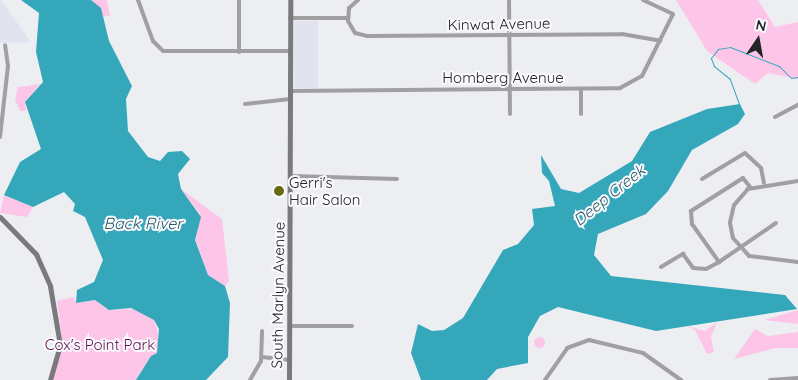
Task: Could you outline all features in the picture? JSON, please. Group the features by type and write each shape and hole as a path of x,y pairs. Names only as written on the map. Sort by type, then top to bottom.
{"street":[{"path":"138,0 159,48 172,53 290,51"},
{"path":"239,0 239,52"},
{"name":"South Marlyn Avenue","path":"289,380 292,326 290,0"},
{"path":"290,18 347,18 358,0"},
{"path":"509,0 510,114"},
{"name":"Homberg Avenue","path":"291,91 581,89 633,84 646,69 674,14 643,0"},
{"name":"Kinwat Avenue","path":"347,18 352,30 366,36 622,34 660,41"},
{"path":"0,137 8,66 5,45"},
{"path":"581,89 581,114"},
{"path":"246,104 291,100"},
{"path":"775,117 798,105"},
{"path":"702,179 745,153 761,168 764,183"},
{"path":"292,176 397,179"},
{"path":"719,262 690,214 743,178 751,188"},
{"path":"798,181 764,183 751,188 736,200 730,217 732,234 740,248 754,258 798,262"},
{"path":"0,217 36,254 50,286 60,345 50,380"},
{"path":"661,268 683,254 693,268 706,269 776,223"},
{"path":"292,326 352,326"},
{"path":"250,380 262,358 262,331"},
{"path":"545,380 567,348 589,340 643,353 681,380"},
{"path":"262,358 290,360"},
{"path":"770,380 798,378"}],"shaded area":[{"path":"1,0 31,42 0,43"},
{"path":"294,21 318,21 318,88 294,88"}],"green space":[{"path":"91,0 107,0 110,16 103,16"},
{"path":"676,0 758,0 775,27 798,22 798,79 768,73 755,84 707,51"},
{"path":"40,84 25,102 26,111 20,111 15,100 18,87"},
{"path":"181,189 222,219 229,281 225,286 208,275 193,233 200,214"},
{"path":"4,195 33,207 27,217 0,213"},
{"name":"Cox's Point Park","path":"74,297 76,303 95,300 109,310 134,309 154,320 160,339 157,353 151,356 136,380 52,380 63,347 57,301"},
{"path":"798,310 798,324 764,320"},
{"path":"717,322 711,337 714,352 707,354 695,330 687,326 705,331"},
{"path":"755,329 768,336 798,332 798,348 775,348 734,359"},
{"path":"539,336 545,342 539,348 533,342"}],"water":[{"name":"Back River","path":"21,0 91,0 101,8 109,41 132,86 126,99 128,131 148,157 160,161 168,152 182,151 190,159 178,174 181,189 201,217 195,240 208,275 225,286 230,303 228,357 206,380 136,380 151,356 157,353 159,329 154,320 131,308 109,310 95,300 76,303 77,290 94,282 103,260 85,217 73,211 75,204 64,192 33,207 4,195 20,162 41,149 25,102 43,82 36,52 39,13"},
{"path":"740,104 745,114 738,124 692,150 668,191 646,214 598,234 594,255 611,276 785,295 797,309 656,331 558,307 540,316 528,337 528,363 497,369 487,380 421,380 411,353 418,324 432,331 444,330 463,318 503,250 518,244 534,225 532,209 555,206 549,181 542,173 541,155 561,189 579,193 632,161 650,132 707,109"}],"waterway":[{"name":"Deep Creek","path":"739,104 730,79 714,66 711,58 718,49 730,47 779,66 791,78 798,77"}],"place":[{"name":"Gerri's Hair Salon","path":"279,191"}]}
